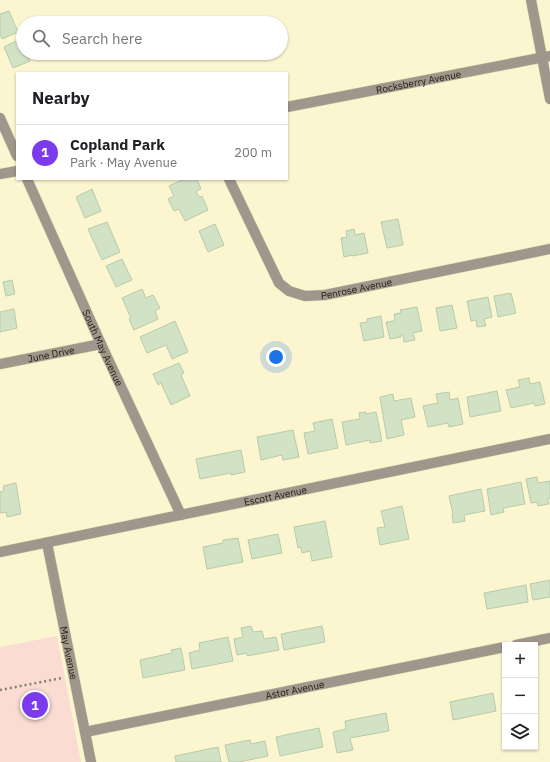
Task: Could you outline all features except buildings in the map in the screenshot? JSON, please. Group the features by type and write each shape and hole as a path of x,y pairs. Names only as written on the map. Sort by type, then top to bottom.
{"street":[{"path":"531,0 546,56 550,99"},
{"name":"Rocksberry Avenue","path":"288,107 546,56"},
{"path":"0,118 16,154"},
{"path":"0,174 16,171"},
{"name":"South May Avenue","path":"27,180 101,344 181,515"},
{"name":"Penrose Avenue","path":"230,180 279,283 289,291 305,296 325,295 550,249"},
{"name":"June Drive","path":"0,364 101,344"},
{"name":"Escott Avenue","path":"0,552 550,439"},
{"name":"May Avenue","path":"47,543 92,762"},
{"path":"531,642 550,638"},
{"name":"Astor Avenue","path":"85,732 502,648"}],"path":[{"path":"0,690 74,676"}],"shaded area":[{"path":"57,636 81,762 0,762 0,647"}],"place":[{"name":"Copland Park","path":"35,705"}]}
